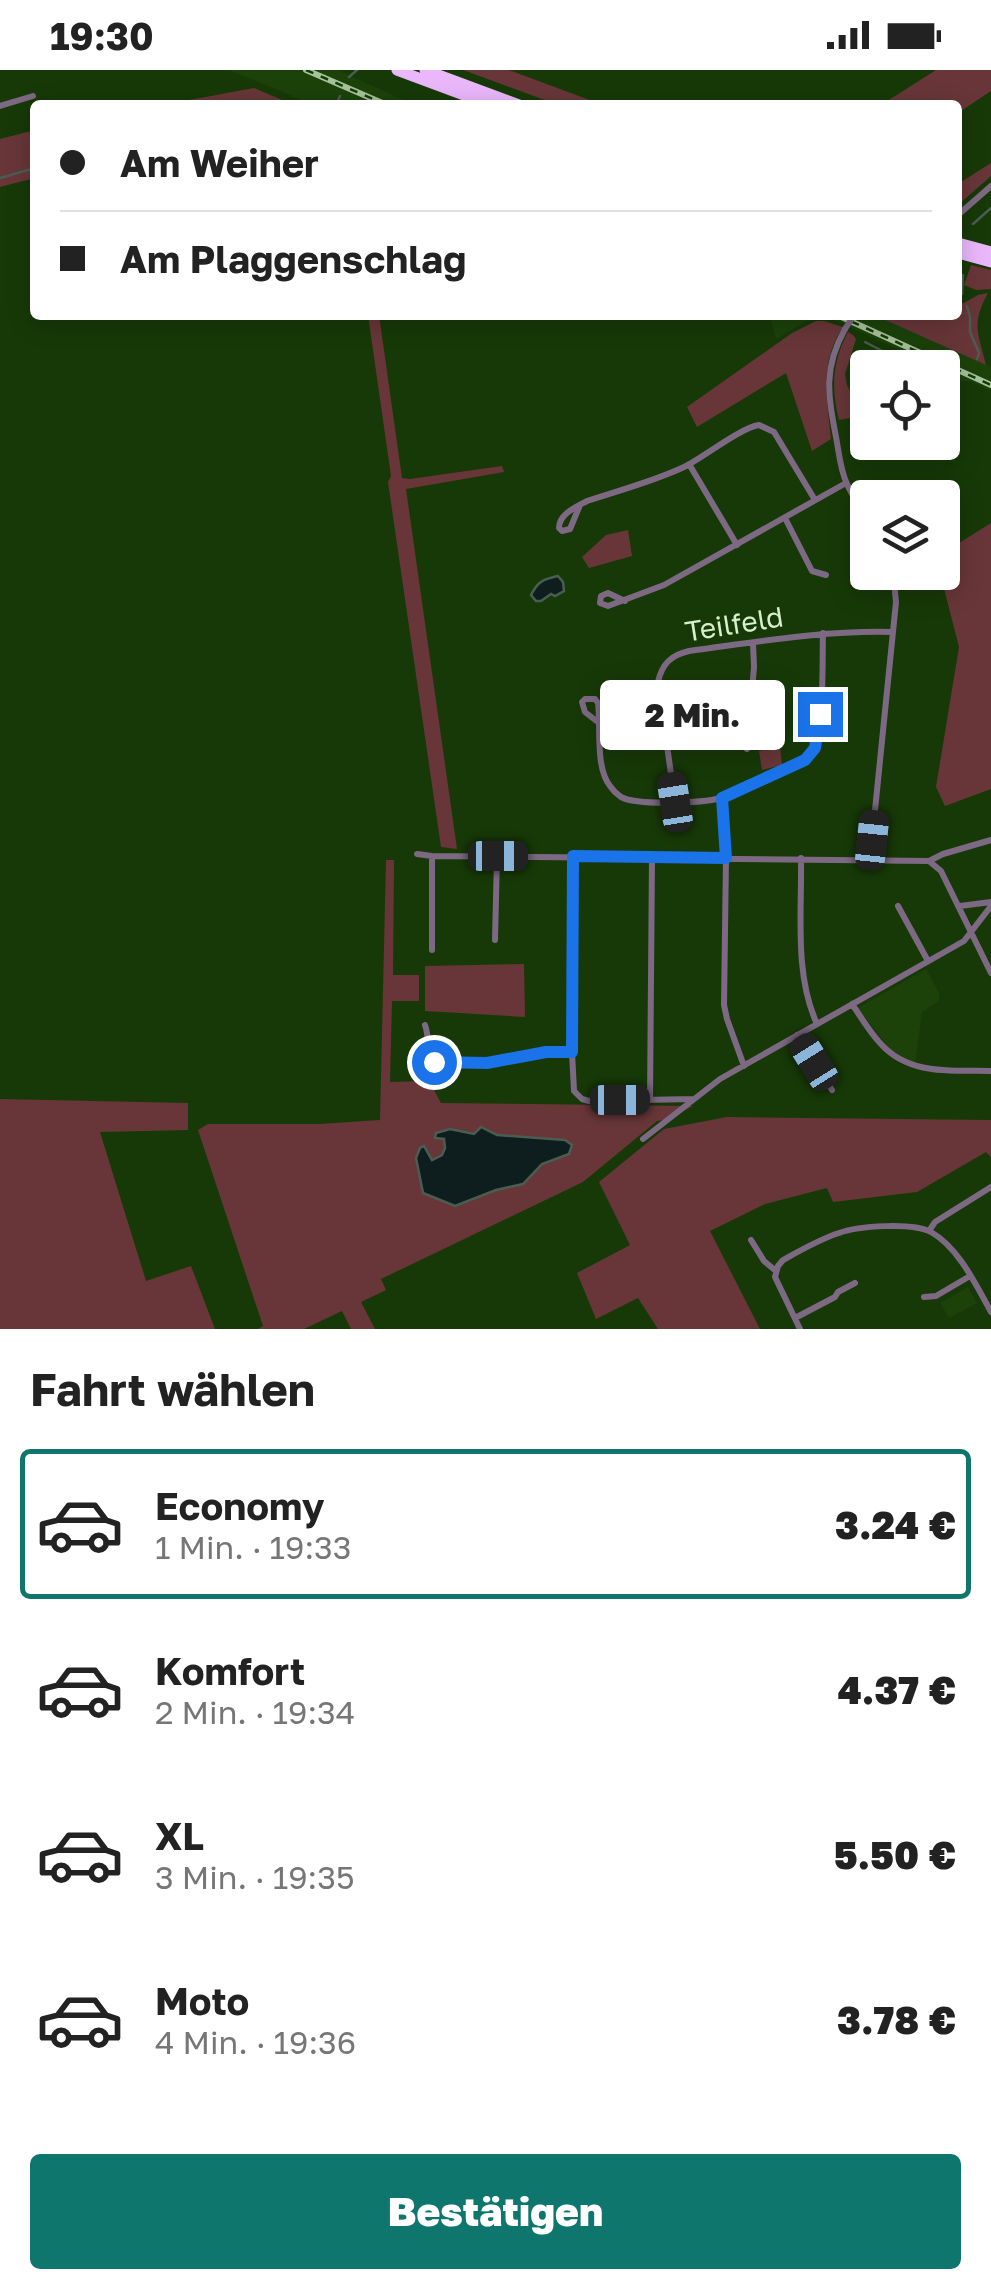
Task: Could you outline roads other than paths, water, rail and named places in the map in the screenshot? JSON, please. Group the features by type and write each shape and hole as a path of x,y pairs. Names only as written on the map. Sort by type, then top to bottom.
{"highway":[{"path":"397,70 478,100"},
{"path":"425,70 506,100"},
{"path":"962,245 991,252"},
{"path":"962,255 991,262"}],"street":[{"path":"0,106 33,96"},
{"path":"962,211 991,186"},
{"path":"850,320 834,352 828,383 850,489"},
{"path":"580,505 690,464 751,426 767,427 774,432 815,500"},
{"path":"690,464 737,546"},
{"path":"625,601 664,585 846,483"},
{"path":"785,518 812,571 826,575"},
{"path":"872,859 894,590"},
{"name":"Teilfeld","path":"675,802 658,682 664,666 679,654 823,633 893,632"},
{"path":"599,724 602,770 612,789 621,796 675,802 722,798 789,769 811,755 819,722 823,633"},
{"path":"747,750 754,667 752,643"},
{"path":"722,798 726,858 724,1005 744,1066"},
{"path":"417,854 930,861 991,840"},
{"path":"432,856 432,950"},
{"path":"496,940 498,856"},
{"path":"573,856 572,1052 573,1084 578,1096 695,1099"},
{"path":"650,1100 652,857"},
{"path":"801,858 802,956 806,991 817,1024"},
{"path":"930,861 942,870 991,973"},
{"path":"960,906 991,904"},
{"path":"643,1139 715,1082 964,941 991,904"},
{"path":"898,906 928,961"},
{"path":"852,1004 878,1042 898,1059 926,1070 991,1070"},
{"path":"425,1025 434,1062 487,1063 546,1052 572,1052"},
{"path":"797,1035 832,1090"},
{"path":"930,1232 935,1222 991,1188"},
{"path":"800,1329 778,1285 776,1271 783,1260 844,1230 894,1226 930,1232 954,1254 991,1312"},
{"path":"751,1240 764,1261 776,1271"},
{"path":"924,1297 936,1296 970,1276"},
{"path":"795,1318 855,1283"}],"waterway":[{"path":"349,77 357,70"},
{"path":"338,100 340,96"},
{"path":"0,178 30,169"},
{"path":"973,224 991,208"},
{"path":"962,294 963,275"},
{"path":"967,306 970,332 979,353 977,359"},
{"path":"865,342 880,350"}],"railway":[{"path":"306,70 375,100"},
{"path":"848,320 991,385"}]}
